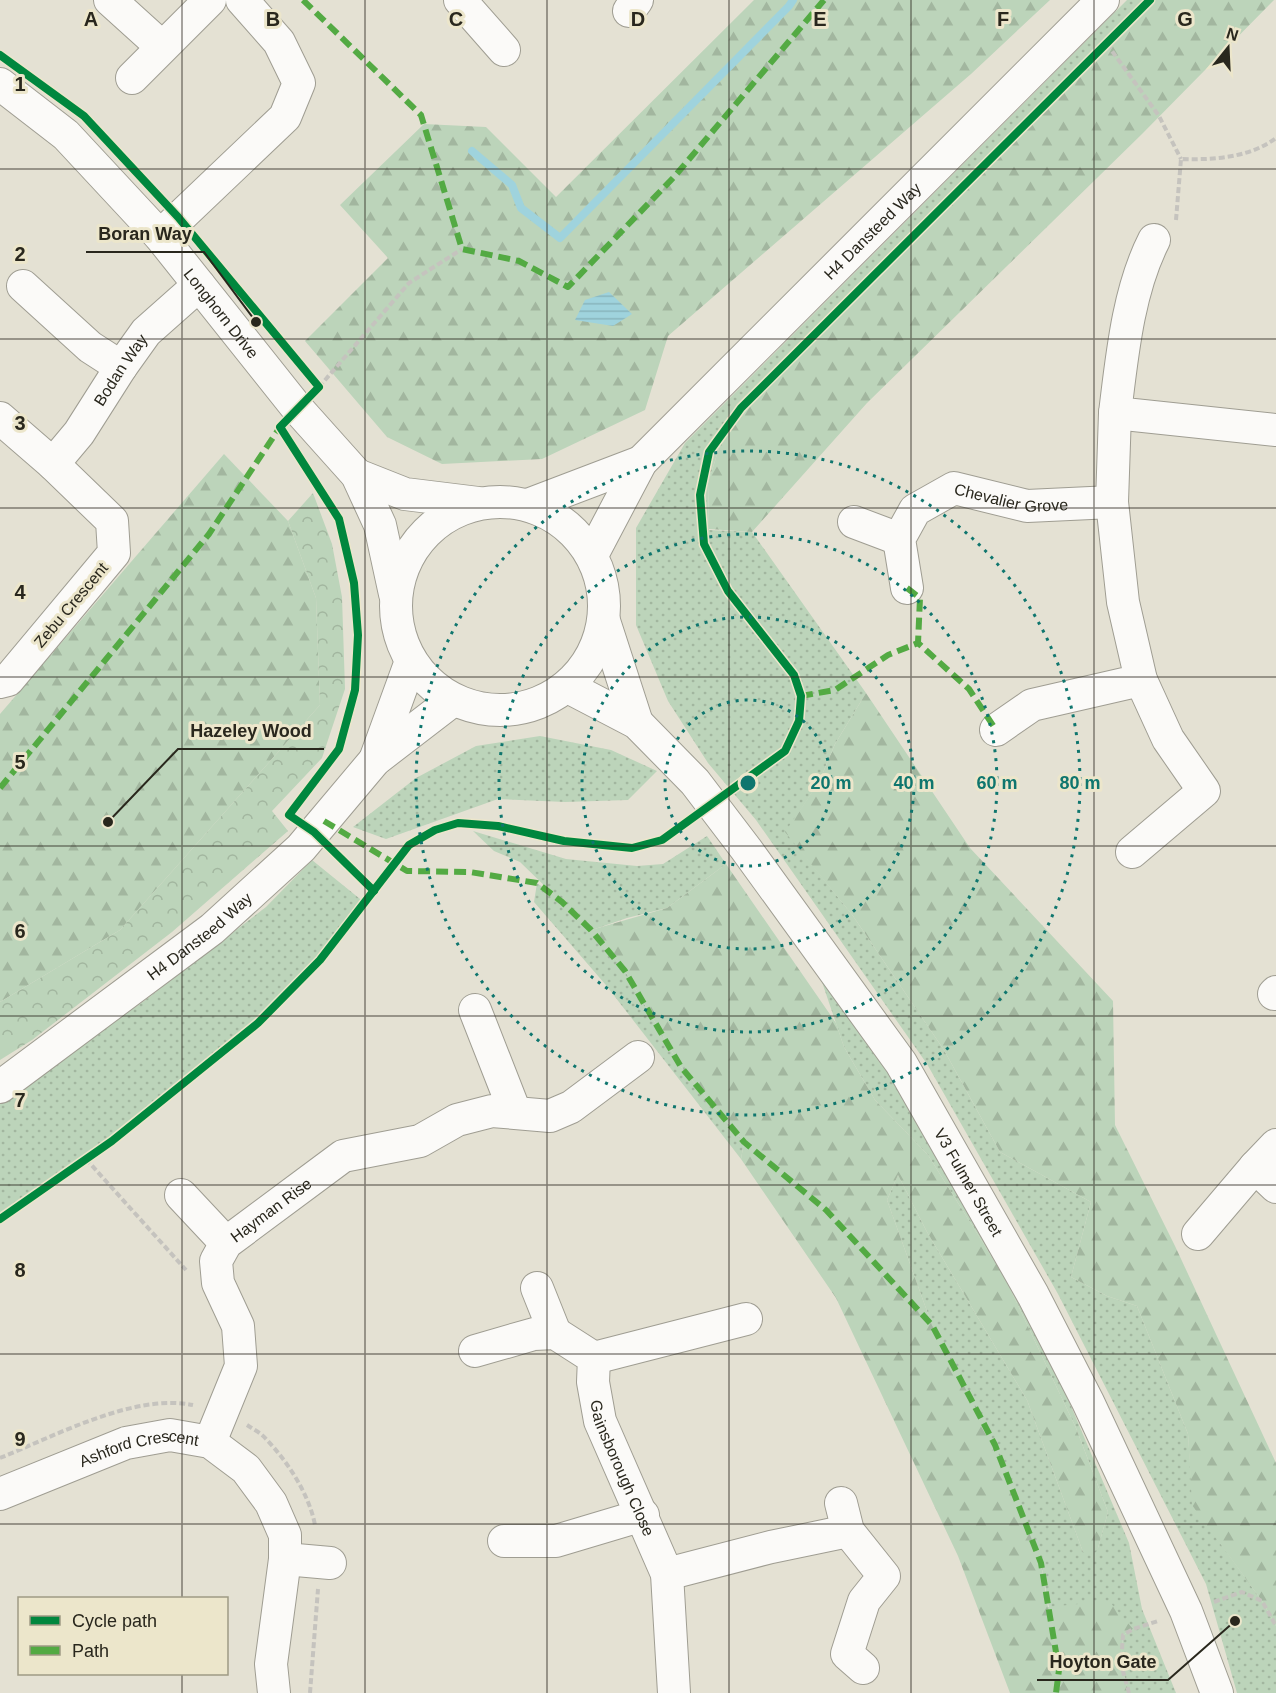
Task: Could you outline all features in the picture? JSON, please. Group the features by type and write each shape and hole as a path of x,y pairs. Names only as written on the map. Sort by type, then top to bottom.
{"street":[{"path":"110,0 162,47"},
{"path":"132,78 210,0"},
{"path":"160,236 285,117 299,83 279,42 242,0"},
{"path":"460,0 504,50"},
{"name":"H4 Dansteed Way","path":"592,555 641,462 1104,0"},
{"name":"Longhorn Drive","path":"0,84 66,135 160,236 297,408 357,475 380,525 396,595"},
{"path":"1132,852 1204,791 1168,740 1141,680 1123,602 1112,502 1115,413 1125,341 1142,262 1154,240"},
{"name":"Bodan Way","path":"53,464 79,433 146,332 199,285"},
{"path":"23,286 90,347 121,367"},
{"path":"1115,413 1276,430"},
{"name":"Zebu Crescent","path":"0,418 53,464 112,521 114,554 8,680 0,682"},
{"name":"H4 Dansteed Way","path":"528,505 641,462"},
{"name":"Longhorn Drive","path":"357,475 405,494 480,503"},
{"name":"Chevalier Grove","path":"899,539 915,510 954,488 1027,506 1112,502"},
{"path":"504,501 528,505 554,516 575,533 592,555 603,587 604,621 598,646 585,668 568,687 548,700 516,710 476,708 453,700 429,684 411,662 398,629 396,595 402,568 414,545 433,526 455,512 480,503 504,501"},
{"path":"854,522 899,539 907,588"},
{"name":"V3 Fulmer Street","path":"604,621 638,723"},
{"name":"H4 Dansteed Way","path":"375,760 411,662"},
{"path":"996,730 1032,705 1141,680"},
{"name":"V3 Fulmer Street","path":"568,687 638,723 695,782 901,1063 1033,1295 1088,1402 1186,1611 1217,1693"},
{"name":"H4 Dansteed Way","path":"0,1087 212,929 301,848 375,760 453,700"},
{"path":"476,1010 515,1112"},
{"name":"Hayman Rise","path":"210,1442 241,1366 238,1326 218,1283 216,1261 226,1243 343,1155 420,1141 457,1120 492,1111 550,1116 571,1107 638,1057"},
{"path":"1198,1234 1265,1177 1276,1145"},
{"path":"181,1195 226,1243"},
{"path":"537,1288 555,1333"},
{"path":"475,1352 534,1334 555,1333 594,1358 746,1319"},
{"name":"Gainsborough Close","path":"594,1358 592,1382 600,1421 668,1575 674,1693"},
{"name":"Ashford Crescent","path":"0,1494 126,1443 170,1436 210,1442 246,1468 272,1503 285,1535 285,1559 271,1664 274,1693"},
{"path":"504,1541 556,1541 643,1515"},
{"path":"668,1575 771,1547 844,1517 884,1576 864,1601 847,1654 863,1668"},
{"path":"285,1559 325,1562"}],"path":[{"path":"1107,44 1159,116 1181,159 1175,231 1154,240"},
{"path":"1181,159 1215,160 1264,147 1276,138"},
{"path":"297,408 319,387 409,283 462,249"},
{"path":"312,378 319,387"},
{"path":"76,1166 95,1153"},
{"path":"86,1159 192,1276"},
{"path":"0,1458 112,1413 151,1403 188,1404 224,1411 265,1437 291,1470 313,1513 325,1562 310,1693"},
{"path":"1129,1693 1120,1664 1123,1635 1133,1629 1242,1592 1262,1601 1276,1626"}],"green space":[{"path":"754,0 1050,0 971,74 668,336 645,410 542,459 442,464 387,437 305,341 388,258 340,205 424,124 486,127 556,197"},
{"path":"1127,0 1151,0 747,409 720,445 708,483 709,530 752,532 866,693 835,744 819,782 786,832 853,916 944,1050 1000,1152 1091,1202 1071,1277 1107,1296 1137,1306 1188,1434 1193,1505 1262,1601 1276,1626 1276,1693 1237,1693 1206,1584 1058,1294 927,1064 756,820 708,763 668,701 636,625 636,528 685,443"},
{"path":"1151,0 1274,0 1142,134 867,403 752,532 709,529 708,483 720,445 747,409"},
{"path":"224,454 288,521 316,598 320,705 120,930 0,1002 0,714"},
{"path":"313,493 332,544 342,597 345,689 322,758 272,811 288,831 172,932 32,1040 0,1060 0,1002 120,930 320,705 316,598 288,521"},
{"path":"866,693 970,848 1113,1001 1115,1125 1175,1246 1276,1463 1276,1626 1262,1601 1192,1505 1188,1434 1137,1306 1107,1296 1071,1277 1091,1202 1000,1152 944,1050 853,916 785,832 819,782 835,744"},
{"path":"540,736 611,750 657,771 628,800 565,802 498,799 386,839 353,827 416,778 476,746"},
{"path":"473,831 566,859 637,866 663,864 707,836 726,864 667,908 592,930 625,971 681,1067 744,1142 741,1159 605,984 534,902 537,883 554,895 520,862 494,851"},
{"path":"312,860 365,903 320,960 258,1023 112,1141 0,1219 0,1100 144,1001 266,907"},
{"path":"726,864 836,1023 844,1047 875,1100 928,1155 1005,1278 1076,1428 1108,1512 1098,1548 1091,1555 1083,1552 1027,1400 927,1232 898,1175 887,1200 932,1325 995,1445 1041,1563 1048,1607 1109,1601 1133,1629 1123,1635 1121,1664 1129,1693 1010,1693 958,1556 836,1298 741,1159 744,1142 681,1067 625,971 591,930 667,908"},
{"path":"821,979 884,1065 1046,1347 1129,1543 1142,1609 1176,1693 1129,1693 1121,1664 1123,1635 1133,1629 1049,1608 1041,1563 932,1325 887,1200 898,1175 927,1232 1027,1400 1083,1552 1098,1548 1108,1512 1076,1428 1005,1278 928,1155 875,1100 844,1047"}],"water":[{"path":"609,292 632,314 613,326 575,320 585,300"}],"waterway":[{"path":"472,151 512,185 521,208 560,238 793,0"}],"marked path":[{"path":"303,0 421,115 462,249 519,261 568,287 674,177 824,0"},
{"path":"0,788 209,534 280,427"},
{"path":"907,588 920,598 918,643 969,689 996,730"},
{"path":"801,696 835,690 888,655 918,643"},
{"path":"324,821 407,871 470,872 537,883 562,902 591,930 625,971 681,1067 744,1142 826,1210 932,1325 995,1445 1041,1563 1059,1670 1056,1693"}],"cycle path":[{"path":"0,1219 112,1141 258,1023 320,960 409,845 435,830 458,823 498,826 564,841 632,848 662,840 785,751 799,721 801,696 794,675 728,591 704,544 700,495 709,452 741,408 1150,0"},
{"path":"0,55 84,116 178,217 319,387 280,427 339,519 354,583 358,635 355,690 339,749 289,815 314,832 374,891"}],"place":[{"name":"Boran Way","path":"256,322"},
{"name":"Hazeley Wood","path":"108,822"},
{"name":"Hoyton Gate","path":"1235,1621"}]}
